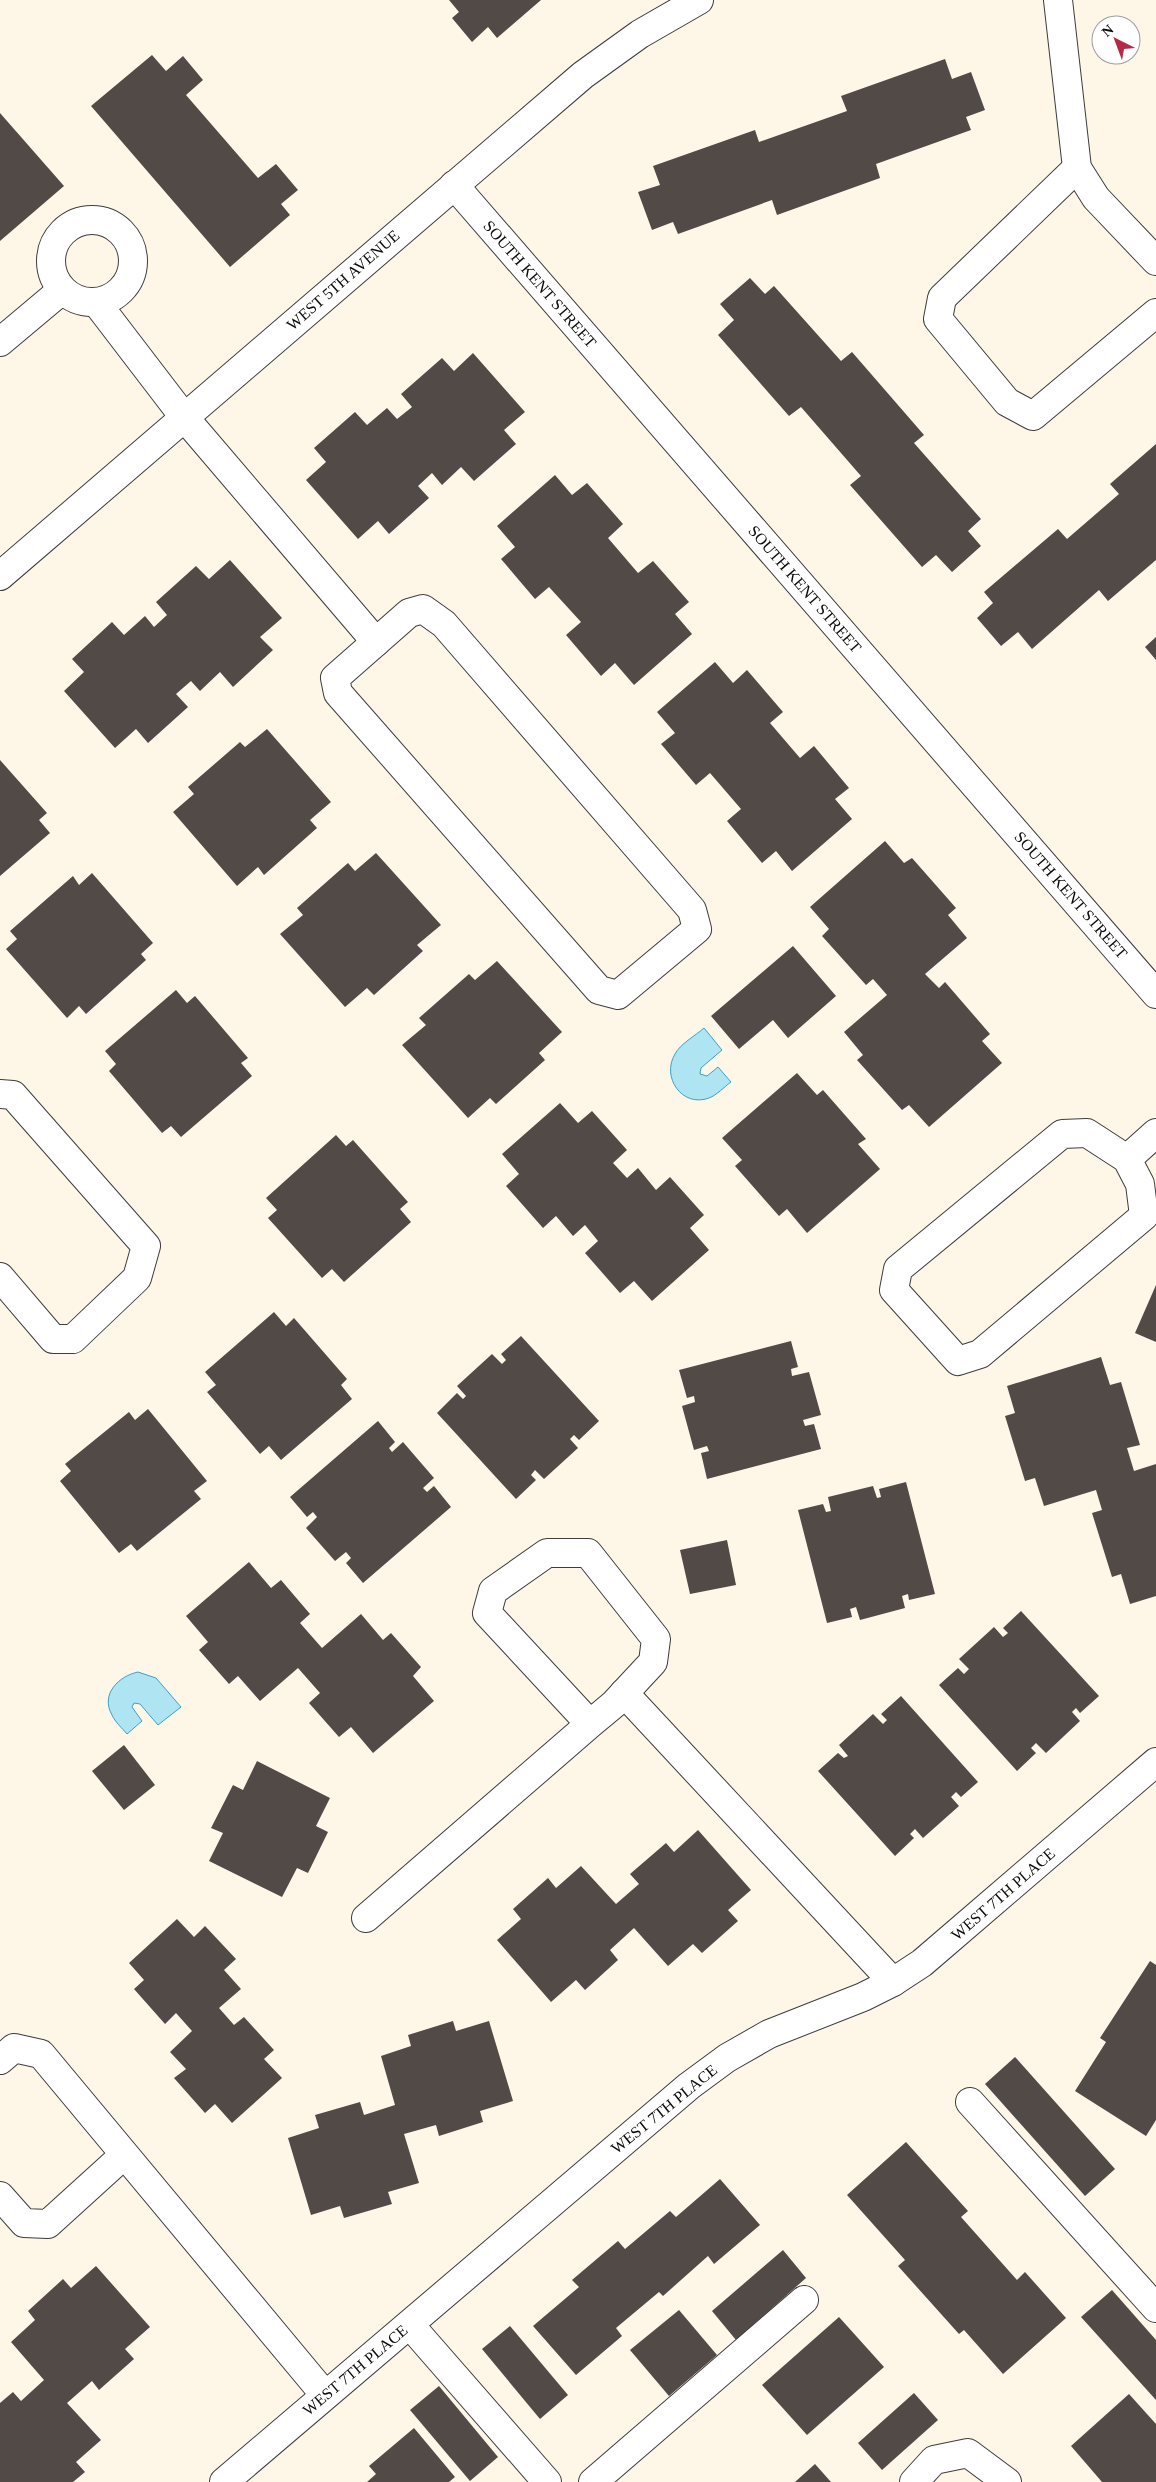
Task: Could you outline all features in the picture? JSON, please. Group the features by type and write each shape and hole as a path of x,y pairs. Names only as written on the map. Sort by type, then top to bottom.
{"street":[{"name":"WEST 5TH AVENUE","path":"0,576 583,75 640,34 699,0"},
{"path":"1058,0 1077,168 1096,198 1156,262"},
{"path":"1077,168 942,298 938,319 1007,402 1033,416 1156,313"},
{"name":"SOUTH KENT STREET","path":"454,185 1156,994"},
{"path":"95,219 108,223 120,230 128,241 132,253 133,267 128,280 120,291 109,299 96,302 82,301 69,296 62,290 52,275 50,261 52,248 59,236 69,227 81,221 95,219"},
{"path":"0,342 62,290"},
{"path":"96,302 184,417 376,642"},
{"path":"423,609 444,624 692,910 697,929 618,995 599,990 338,693 335,678 376,642 410,614 423,609"},
{"path":"0,1094 13,1095 146,1246 137,1278 73,1339 53,1339 0,1278"},
{"path":"1087,1133 1127,1159 1140,1184 1144,1216 980,1354 958,1361 894,1290 898,1269 1062,1134 1087,1133"},
{"path":"1127,1159 1156,1133"},
{"path":"366,1918 590,1724 624,1693 653,1662 656,1639 588,1553 547,1553 493,1591 487,1613 590,1724"},
{"path":"624,1693 893,1982"},
{"name":"WEST 7TH PLACE","path":"224,2482 688,2086 769,2034 828,2012 893,1982 922,1963 1156,1762"},
{"path":"0,2060 14,2048 40,2054 325,2395"},
{"path":"970,2102 1154,2299"},
{"path":"0,2196 24,2223 48,2224 124,2155"},
{"path":"593,2482 804,2300"},
{"path":"410,2324 547,2482"},
{"path":"914,2482 934,2460 968,2453 1007,2482"}],"water":[{"path":"704,1028 722,1050 701,1068 700,1074 707,1076 718,1067 731,1082 712,1097 699,1100 690,1099 683,1095 672,1081 671,1063 677,1050"},
{"path":"138,1672 156,1678 181,1707 158,1725 140,1704 134,1703 132,1707 142,1721 127,1734 113,1718 108,1700 113,1687 118,1682 124,1677"}],"building":[{"path":"449,0 541,0 497,38 488,27 472,42 452,18 459,12"},
{"path":"152,55 166,71 183,56 203,80 186,95 258,178 276,164 298,190 281,204 290,215 230,267 91,106"},
{"path":"945,59 952,79 971,72 985,110 966,117 971,130 876,164 880,178 777,215 772,200 678,234 673,222 652,230 638,192 660,185 653,166 755,130 759,142 847,111 841,96"},
{"path":"0,113 64,186 0,241"},
{"path":"750,278 765,294 774,286 841,361 852,352 924,435 914,443 981,519 968,531 981,546 952,572 936,555 922,567 850,485 861,476 801,407 789,416 718,335 734,320 720,304"},
{"path":"473,353 525,412 504,430 516,444 474,481 461,467 442,485 432,473 418,486 429,498 389,534 378,521 358,539 306,480 326,462 314,448 355,412 367,425 387,408 397,419 412,407 401,394 442,358 454,371"},
{"path":"1156,444 1156,560 1108,601 1099,590 1032,649 1018,632 1001,646 977,618 993,603 984,592 1058,529 1067,539 1119,494 1110,484"},
{"path":"555,475 572,495 587,483 623,524 608,538 638,573 653,561 689,602 675,614 692,634 634,685 615,663 601,676 566,635 581,622 549,587 535,599 501,559 515,547 497,526"},
{"path":"230,560 282,618 260,637 273,650 233,687 220,672 200,691 191,681 176,694 188,707 148,743 136,729 115,748 64,691 84,672 72,659 112,622 124,635 145,616 154,627 167,615 156,602 196,566 209,579"},
{"path":"1156,637 1156,660 1145,647"},
{"path":"715,662 733,683 747,670 783,712 770,723 800,758 814,746 849,788 835,799 852,819 792,871 776,851 762,863 727,821 741,809 710,773 696,785 661,744 675,733 657,712"},
{"path":"267,729 331,802 310,820 317,828 264,875 258,867 237,886 173,812 194,794 188,787 240,742 245,747"},
{"path":"0,760 47,813 39,820 50,833 0,876"},
{"path":"885,841 904,863 912,858 956,908 948,915 967,938 925,974 939,988 945,982 990,1034 982,1041 1002,1063 929,1127 909,1105 902,1110 857,1060 863,1055 844,1032 887,995 873,979 866,985 822,936 829,929 810,907"},
{"path":"376,853 441,925 417,945 423,951 374,995 367,988 345,1007 280,934 303,915 297,908 348,863 355,871"},
{"path":"92,873 153,943 141,954 146,960 86,1014 79,1006 67,1018 6,949 17,939 10,931 73,876 79,885"},
{"path":"793,946 836,996 788,1038 773,1020 739,1049 711,1016"},
{"path":"497,961 562,1032 539,1053 545,1060 496,1104 490,1098 468,1118 402,1045 426,1025 419,1018 469,974 475,980"},
{"path":"176,990 187,1003 195,996 248,1058 241,1063 252,1076 181,1137 171,1126 162,1133 109,1071 116,1064 105,1051"},
{"path":"797,1073 817,1095 823,1090 866,1139 858,1144 880,1169 807,1233 787,1209 779,1216 735,1166 742,1160 722,1138"},
{"path":"560,1103 578,1123 592,1111 627,1150 613,1163 627,1178 638,1168 656,1190 670,1177 704,1215 690,1228 709,1250 652,1301 634,1281 620,1293 585,1253 598,1241 585,1225 573,1236 556,1216 543,1228 506,1186 519,1174 502,1154"},
{"path":"336,1135 346,1146 353,1140 408,1202 400,1209 411,1222 344,1282 332,1269 322,1278 268,1218 277,1210 266,1198"},
{"path":"1156,1285 1156,1342 1135,1333"},
{"path":"274,1312 286,1326 294,1318 347,1379 341,1385 352,1399 281,1460 269,1446 260,1454 207,1392 216,1385 205,1372"},
{"path":"521,1336 599,1421 579,1440 574,1435 570,1439 578,1448 544,1479 535,1470 531,1475 536,1480 516,1499 437,1413 457,1393 463,1399 466,1396 457,1386 492,1354 502,1364 506,1360 501,1354"},
{"path":"791,1341 798,1367 791,1369 792,1376 809,1372 821,1415 803,1420 805,1426 814,1424 821,1449 707,1479 701,1453 709,1451 707,1446 694,1450 682,1406 695,1402 694,1396 687,1398 679,1370"},
{"path":"1101,1357 1110,1385 1121,1382 1140,1445 1127,1448 1134,1471 1156,1464 1156,1596 1130,1604 1121,1574 1112,1577 1092,1513 1102,1510 1096,1490 1044,1506 1035,1478 1025,1481 1005,1416 1015,1413 1007,1386"},
{"path":"148,1409 207,1481 194,1491 201,1499 137,1551 131,1544 119,1553 60,1481 71,1471 65,1464 129,1412 135,1420"},
{"path":"378,1421 395,1442 389,1448 392,1452 403,1442 434,1478 423,1488 427,1492 434,1486 451,1507 363,1583 346,1563 351,1558 346,1552 335,1561 306,1528 317,1517 313,1512 307,1517 290,1497"},
{"path":"906,1482 935,1594 909,1600 908,1594 902,1596 905,1608 860,1620 856,1607 850,1609 852,1617 827,1623 798,1510 823,1504 826,1512 831,1511 828,1497 873,1486 877,1498 881,1497 879,1489"},
{"path":"727,1540 736,1585 690,1594 680,1550"},
{"path":"249,1562 271,1588 281,1580 310,1614 300,1623 322,1648 361,1614 383,1640 391,1633 421,1667 413,1676 434,1701 373,1753 351,1727 339,1737 309,1703 320,1693 298,1668 260,1701 238,1676 229,1684 199,1650 208,1642 186,1616"},
{"path":"1021,1611 1099,1696 1080,1713 1076,1708 1072,1712 1080,1721 1046,1753 1036,1743 1031,1748 1036,1753 1017,1771 939,1685 958,1668 964,1674 969,1669 959,1659 994,1627 1003,1637 1008,1633 1003,1628"},
{"path":"901,1696 978,1782 961,1797 956,1792 951,1797 959,1806 923,1838 915,1829 910,1834 914,1838 895,1856 818,1771 838,1753 844,1758 848,1756 839,1745 873,1714 883,1724 887,1720 881,1714"},
{"path":"124,1745 155,1785 124,1810 92,1771"},
{"path":"257,1761 330,1798 316,1826 328,1832 308,1873 297,1868 282,1897 209,1861 223,1833 211,1828 233,1785 243,1790"},
{"path":"698,1830 751,1890 728,1910 738,1921 702,1953 693,1944 668,1966 634,1928 610,1950 618,1960 585,1990 576,1980 551,2002 497,1940 521,1919 513,1909 548,1878 556,1888 581,1866 616,1904 639,1884 630,1874 666,1843 674,1852"},
{"path":"177,1919 194,1937 205,1926 236,1959 224,1970 241,1989 219,2008 234,2025 244,2017 274,2050 264,2059 282,2078 232,2123 215,2104 205,2113 174,2078 186,2069 170,2052 192,2031 176,2013 165,2024 134,1989 144,1980 129,1963"},
{"path":"1150,1961 1156,1965 1156,2120 1146,2136 1075,2091 1106,2042 1100,2038"},
{"path":"453,2021 456,2031 489,2021 513,2101 480,2111 483,2122 439,2136 436,2125 404,2134 419,2183 388,2192 392,2204 344,2218 340,2206 311,2215 288,2138 319,2128 315,2115 360,2102 364,2115 395,2105 381,2056 411,2046 408,2035"},
{"path":"1015,2057 1115,2169 1085,2196 985,2084"},
{"path":"906,2142 968,2211 961,2217 1017,2280 1025,2272 1066,2318 1003,2374 964,2330 959,2334 898,2266 905,2260 847,2195"},
{"path":"720,2179 760,2225 714,2264 708,2256 663,2296 659,2292 616,2328 622,2336 576,2375 533,2326 579,2287 572,2280 618,2241 625,2249 670,2211 676,2217"},
{"path":"783,2250 806,2278 736,2340 712,2311"},
{"path":"96,2266 150,2327 125,2349 134,2359 99,2390 92,2381 67,2403 101,2440 76,2462 85,2472 73,2482 0,2482 0,2403 13,2392 21,2401 44,2380 11,2342 35,2320 28,2311 63,2279 71,2288"},
{"path":"1112,2290 1156,2340 1156,2400 1081,2317"},
{"path":"679,2310 717,2355 669,2396 630,2350"},
{"path":"839,2317 884,2367 807,2435 762,2385"},
{"path":"510,2326 568,2395 540,2419 482,2349"},
{"path":"439,2386 498,2457 470,2481 410,2410"},
{"path":"914,2393 938,2420 882,2470 858,2443"},
{"path":"1129,2394 1156,2424 1156,2482 1102,2482 1071,2446"},
{"path":"414,2428 455,2477 449,2482 367,2482 376,2474 369,2466"},
{"path":"815,2464 831,2482 795,2482"}]}
